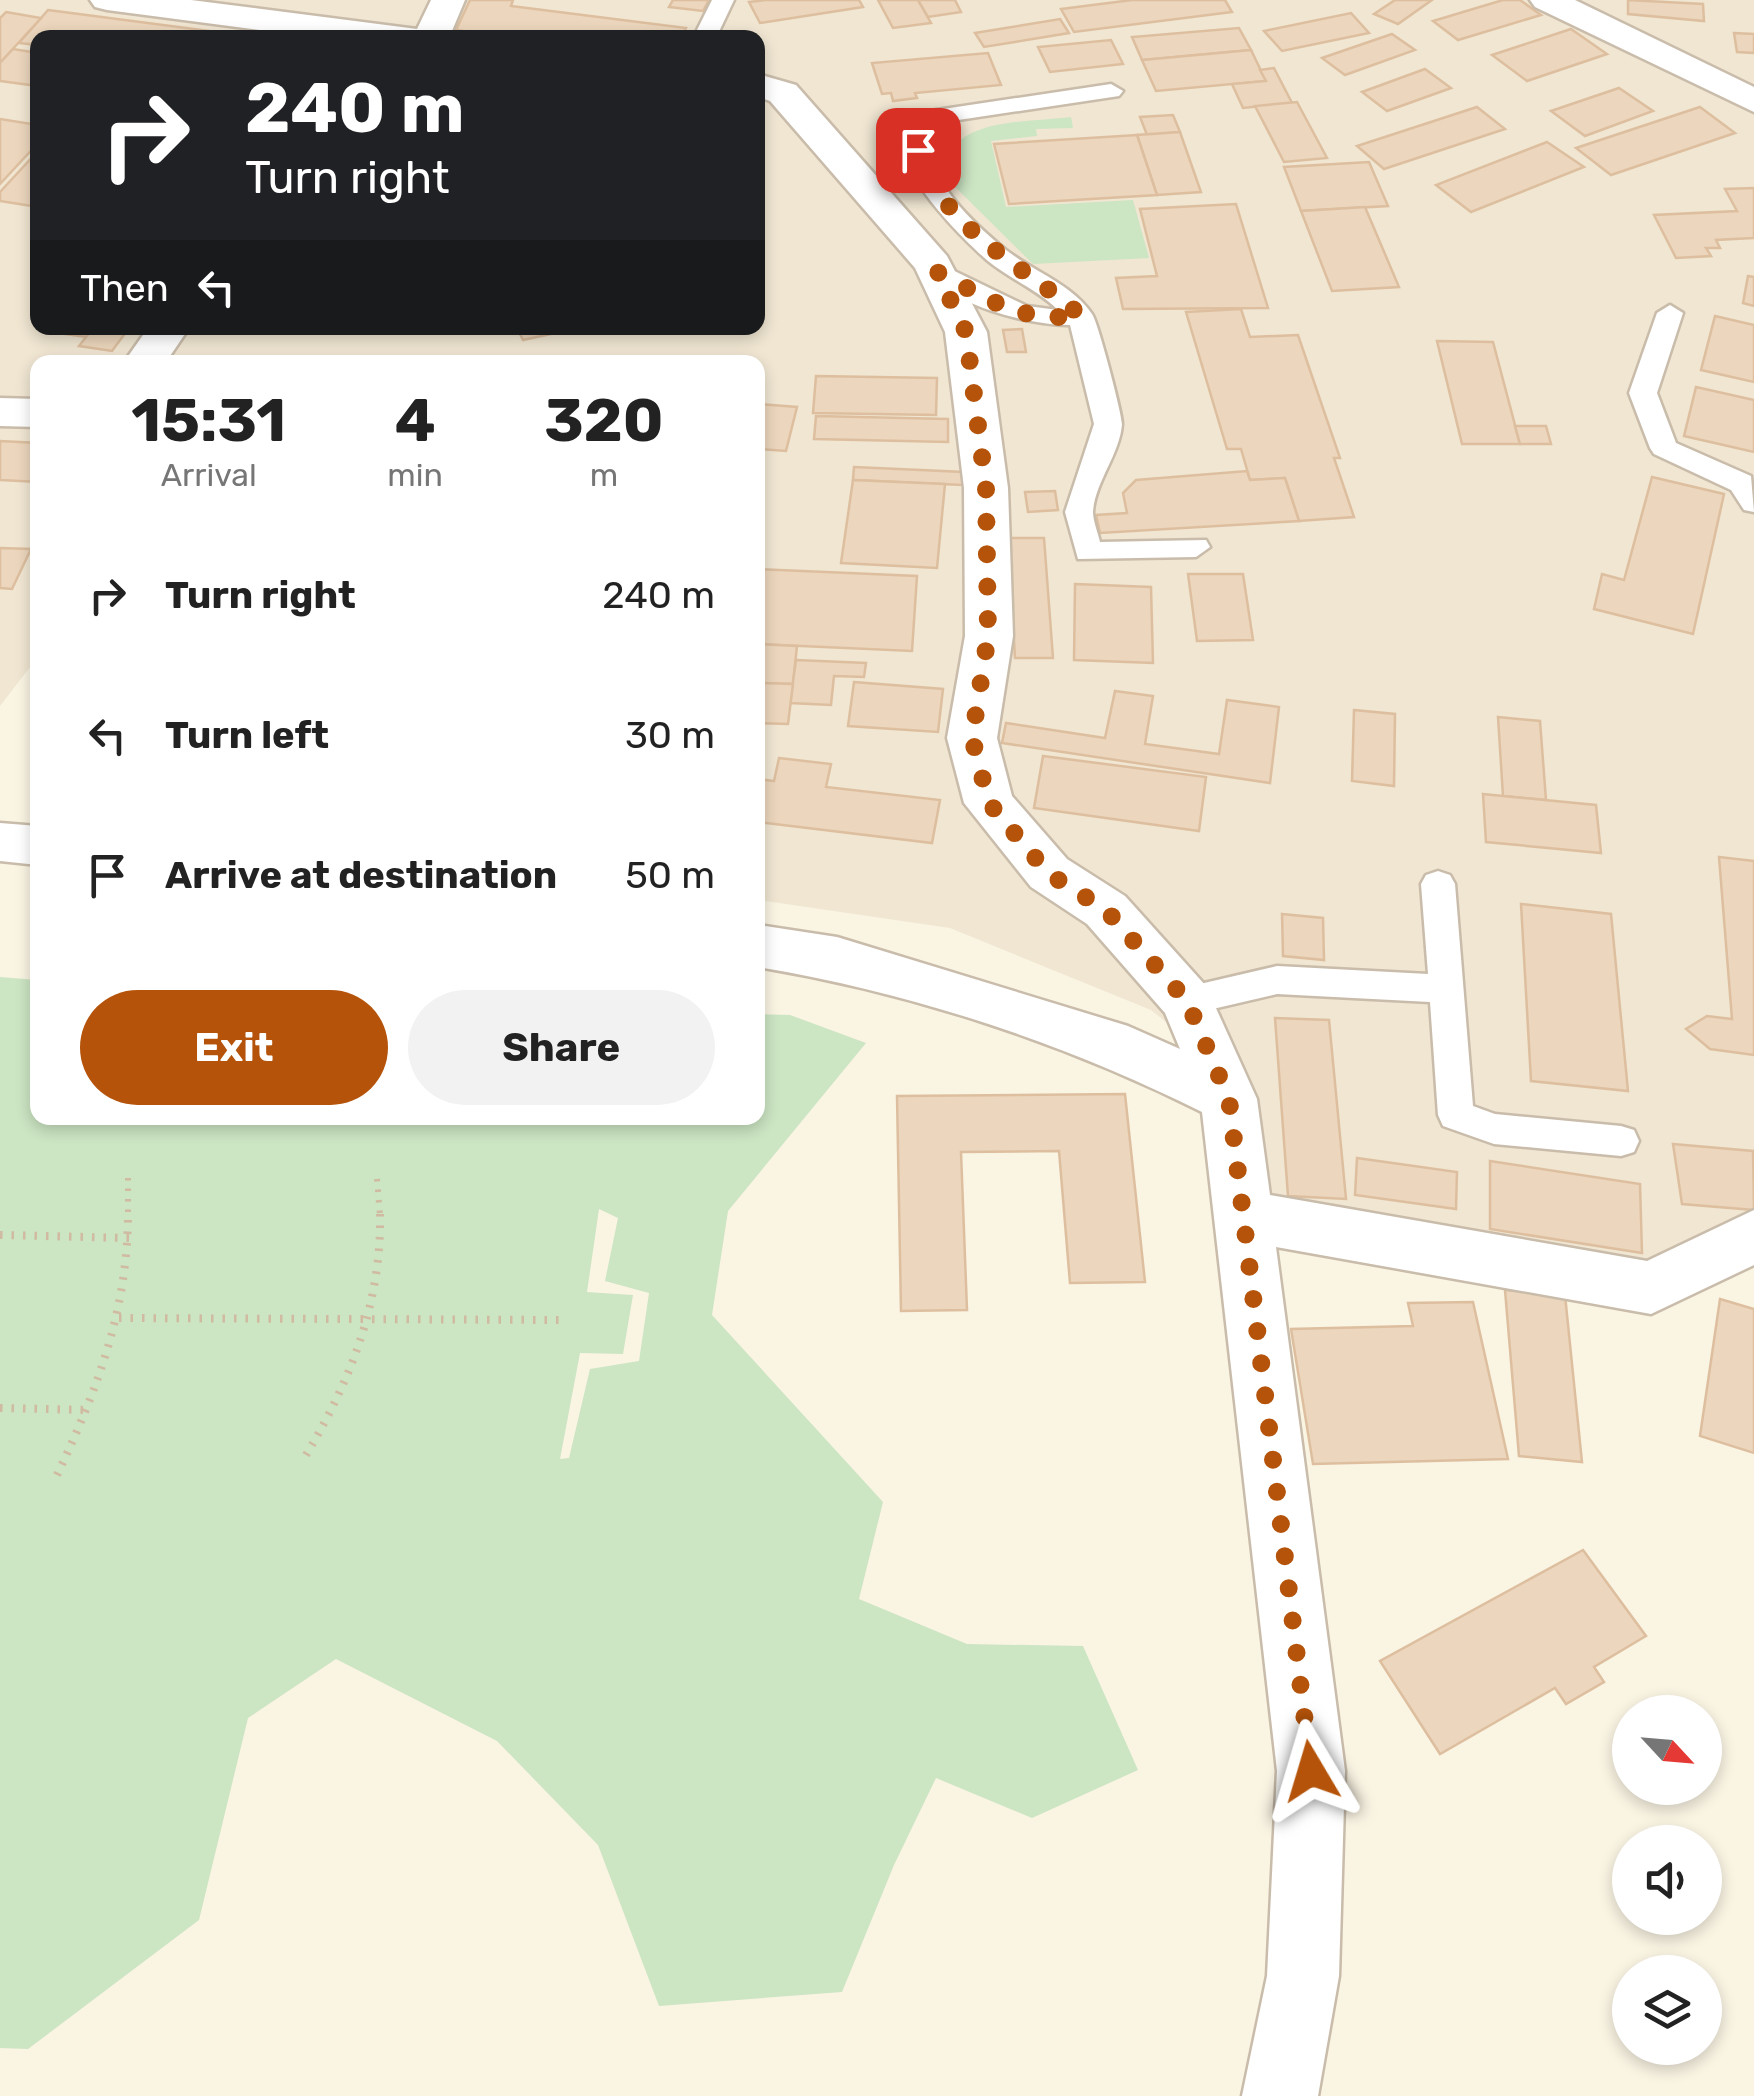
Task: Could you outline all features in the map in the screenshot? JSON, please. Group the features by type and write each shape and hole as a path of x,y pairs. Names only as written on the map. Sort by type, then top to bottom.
{"street":[{"path":"108,0 326,30"},
{"path":"435,30 448,0"},
{"path":"1547,0 1754,101"},
{"path":"765,87 783,93 937,272 966,332 986,488 988,636 972,738 989,803 1049,874 1106,910 1187,1001 1229,1099 1311,1771 1303,1976 1280,2096"},
{"path":"0,412 30,412"},
{"path":"0,842 30,845"},
{"path":"765,947 836,958 1128,1049 1229,1099"},
{"path":"1244,1216 1651,1288 1754,1236"}],"lane":[{"path":"708,30 723,0"},
{"path":"1111,91 938,116 924,131 918,150 926,177 942,199 997,255 1081,316 1108,424 1079,512 1088,552 1196,547"},
{"path":"937,272 1022,315 1042,320 1081,316"},
{"path":"1670,313 1643,393 1664,448 1742,483 1754,503"},
{"path":"1438,884 1456,1116 1494,1129 1621,1141"},
{"path":"1187,1001 1277,980 1446,989"}],"path":[{"path":"57,1475 87,1410 119,1318 128,1238 128,1178"},
{"path":"306,1456 343,1389 370,1316 382,1221 377,1179"},
{"path":"0,1235 128,1238"},
{"path":"119,1318 370,1316 559,1320"},
{"path":"0,1408 87,1410"}],"shaded area":[{"path":"0,0 1754,0 1754,1220 1661,1265 1269,1203 1249,1088 1151,1010 950,928 765,901 765,355 30,355 30,667 0,706"}],"green space":[{"path":"1071,117 1073,128 1036,129 1037,136 991,141 1006,207 1133,200 1149,258 1033,264 943,175 948,156 958,142 973,132 1012,122"},
{"path":"0,977 30,979 30,1125 765,1125 765,1014 790,1015 866,1043 728,1211 712,1315 883,1502 859,1599 967,1644 1083,1646 1138,1770 1032,1818 936,1778 894,1865 842,1992 659,2006 598,1845 497,1741 336,1659 248,1718 199,1920 28,2049 0,2048","holes":["599,1209 618,1218 605,1281 649,1293 639,1361 590,1369 569,1458 560,1459 580,1353 623,1354 633,1295 587,1292"]}],"building":[{"path":"470,0 513,0 511,6 686,28 685,30 456,30"},
{"path":"673,0 709,0 703,11 669,7"},
{"path":"859,0 863,7 760,23 749,2"},
{"path":"878,0 918,0 931,23 893,28"},
{"path":"918,0 955,0 961,12 928,17"},
{"path":"1132,0 1225,0 1232,12 1074,32 1061,9"},
{"path":"1395,0 1432,0 1398,24 1374,14"},
{"path":"1503,0 1520,0 1541,15 1458,40 1433,21"},
{"path":"1628,0 1703,4 1704,21 1628,14"},
{"path":"48,10 201,30 30,30"},
{"path":"6,12 41,18 0,63 0,18"},
{"path":"1351,13 1369,33 1282,51 1264,31"},
{"path":"1060,19 1069,33 984,47 975,33"},
{"path":"1239,28 1251,50 1142,60 1132,37"},
{"path":"1571,29 1607,54 1527,81 1492,55"},
{"path":"30,30 30,44 19,43"},
{"path":"1734,33 1754,34 1754,53 1737,52"},
{"path":"1392,34 1415,50 1345,75 1322,58"},
{"path":"1111,40 1123,64 1050,72 1038,47"},
{"path":"13,49 30,52 30,85 0,81 0,63"},
{"path":"1251,50 1266,81 1156,91 1142,60"},
{"path":"988,53 1001,85 915,93 917,98 893,101 891,93 882,94 872,63"},
{"path":"1274,68 1292,103 1243,108 1232,84 1266,81 1260,70"},
{"path":"1425,69 1451,88 1387,111 1362,92"},
{"path":"1619,88 1653,111 1585,136 1551,111"},
{"path":"1297,102 1327,158 1284,162 1255,106"},
{"path":"1477,107 1505,129 1384,169 1357,146"},
{"path":"1700,107 1735,133 1611,175 1576,148"},
{"path":"1173,115 1180,132 1147,135 1140,117"},
{"path":"0,119 30,124 30,152 0,184"},
{"path":"1180,132 1201,192 1157,195 1137,135"},
{"path":"1137,135 1157,195 1009,204 994,144"},
{"path":"1547,142 1584,167 1471,212 1436,185"},
{"path":"30,160 30,206 0,201 0,192"},
{"path":"1369,162 1388,206 1301,211 1284,167"},
{"path":"1754,188 1754,238 1716,240 1720,248 1706,248 1711,256 1676,258 1654,215 1737,211 1725,189"},
{"path":"1236,204 1268,308 1123,309 1116,278 1157,276 1140,209"},
{"path":"1365,207 1399,287 1332,291 1301,211"},
{"path":"1748,276 1754,277 1754,306 1743,303"},
{"path":"1241,309 1250,337 1298,335 1340,458 1334,458 1354,517 1299,521 1285,478 1250,480 1241,449 1227,449 1186,312"},
{"path":"1715,316 1754,325 1754,382 1701,370"},
{"path":"1022,329 1026,352 1007,352 1003,330"},
{"path":"88,335 124,335 112,351 79,346"},
{"path":"520,335 546,335 523,340"},
{"path":"1437,341 1493,342 1520,444 1462,444"},
{"path":"816,376 937,378 936,415 813,413"},
{"path":"1696,387 1754,400 1754,452 1684,436"},
{"path":"765,405 797,407 786,451 765,450"},
{"path":"816,416 948,419 948,442 814,439"},
{"path":"1515,426 1546,426 1551,444 1520,444"},
{"path":"0,441 30,443 30,482 0,480"},
{"path":"854,467 964,472 962,485 853,480"},
{"path":"1247,471 1250,480 1285,478 1299,521 1100,533 1096,515 1127,513 1123,493 1136,480"},
{"path":"1652,477 1724,494 1693,634 1594,609 1602,574 1624,580"},
{"path":"853,480 945,484 937,568 841,563"},
{"path":"1055,491 1058,510 1028,512 1025,492"},
{"path":"1008,538 1044,538 1053,658 1015,658"},
{"path":"0,548 30,549 12,589 0,588"},
{"path":"765,569 917,576 912,651 765,644"},
{"path":"1188,574 1243,574 1253,640 1197,641"},
{"path":"1075,584 1151,587 1153,663 1074,660"},
{"path":"765,644 797,646 793,684 765,683"},
{"path":"796,660 866,663 864,677 834,676 831,705 790,703"},
{"path":"854,682 943,689 938,732 848,726"},
{"path":"765,683 793,684 788,724 765,723"},
{"path":"1115,691 1153,696 1145,744 1219,754 1227,700 1279,707 1270,783 1002,743 1006,723 1105,738"},
{"path":"1354,710 1395,714 1394,786 1352,781"},
{"path":"1498,717 1540,721 1546,800 1503,796"},
{"path":"1043,756 1206,777 1199,831 1034,808"},
{"path":"779,758 831,764 826,787 940,800 932,843 765,823 765,780 774,781"},
{"path":"1483,794 1596,805 1601,853 1486,842"},
{"path":"1719,857 1754,861 1754,1055 1710,1049 1686,1029 1707,1016 1732,1019"},
{"path":"1521,904 1611,914 1628,1091 1531,1081"},
{"path":"1282,914 1323,918 1324,960 1283,956"},
{"path":"1275,1018 1329,1020 1346,1199 1288,1196"},
{"path":"1125,1094 1145,1282 1070,1283 1059,1151 961,1152 967,1310 901,1311 897,1096"},
{"path":"1673,1144 1753,1151 1754,1210 1682,1204"},
{"path":"1357,1158 1457,1172 1456,1209 1355,1195"},
{"path":"1490,1161 1640,1184 1642,1253 1490,1229"},
{"path":"1505,1290 1565,1295 1582,1462 1519,1456"},
{"path":"1720,1299 1754,1309 1754,1453 1700,1436"},
{"path":"1473,1302 1508,1459 1313,1464 1291,1329 1413,1326 1408,1303"},
{"path":"1583,1550 1646,1636 1594,1667 1604,1682 1566,1704 1555,1688 1440,1754 1380,1661"}],"route":[{"path":"918,150 926,177 942,199 997,255 1081,316 1042,320 1022,315 937,272 966,332 986,488 988,636 972,738 989,803 1049,874 1106,910 1187,1001 1229,1099 1311,1771"}]}
